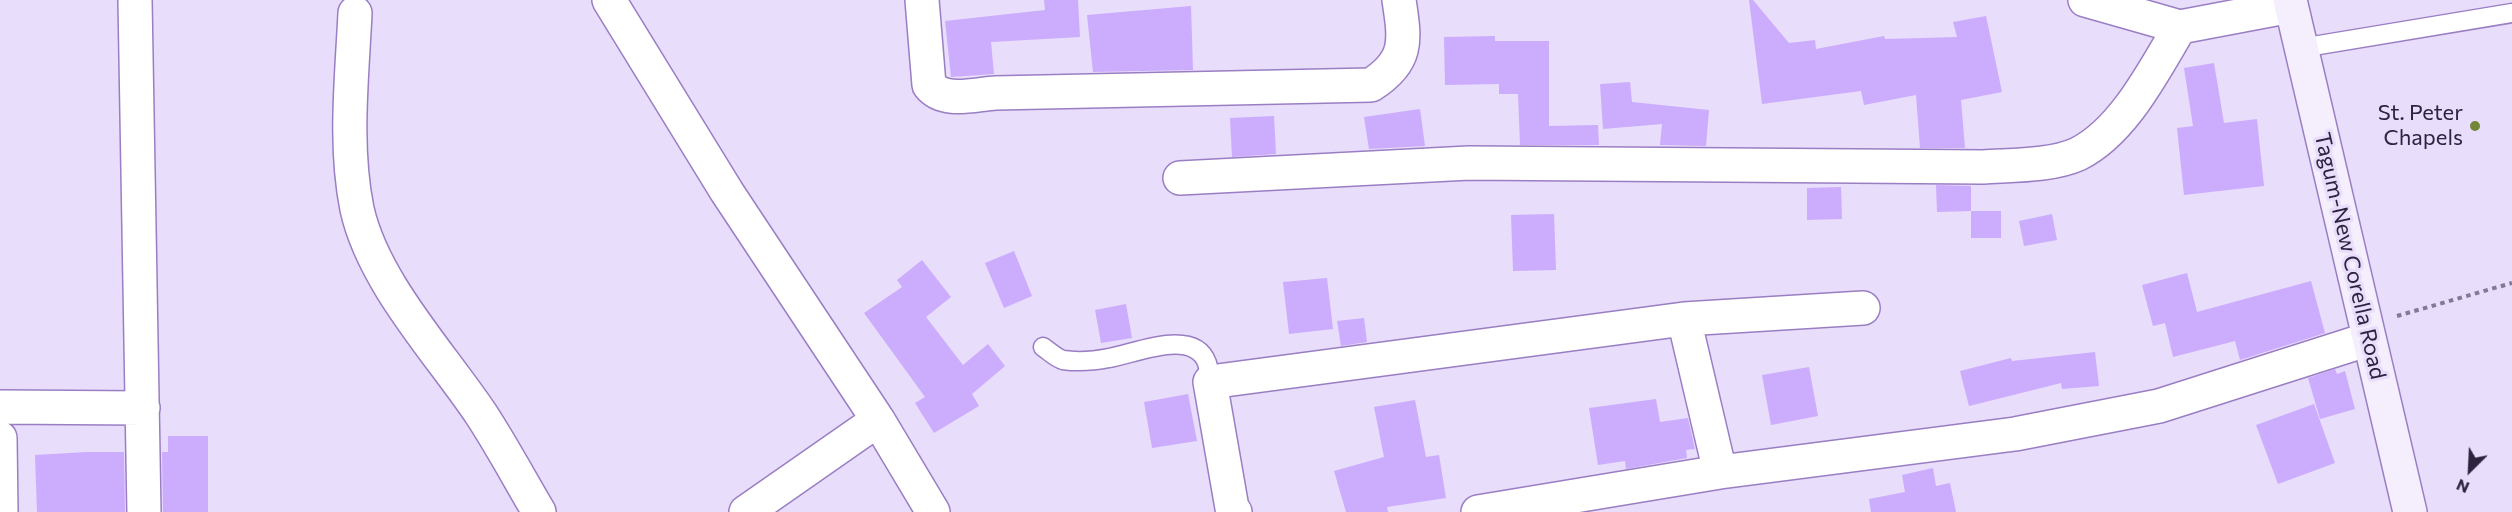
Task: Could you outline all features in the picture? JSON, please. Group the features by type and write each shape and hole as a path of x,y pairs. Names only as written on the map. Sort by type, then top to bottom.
{"main road":[{"name":"Tagum-New Corella Road","path":"2290,3 2410,512"}],"street":[{"path":"135,0 144,512"},
{"path":"609,0 727,192 878,420 933,512"},
{"path":"922,0 929,85 933,91 945,96 1008,92 1371,85 1389,74 1405,39 1399,0"},
{"path":"2085,0 2180,27 2290,3"},
{"path":"355,13 350,141 357,209 375,256 396,295 482,416 539,512"},
{"path":"1180,178 1469,163 1983,167 2041,163 2077,154 2103,136 2135,100 2180,27"},
{"path":"1235,512 1232,508 1210,382 1684,319 1863,308"},
{"path":"1684,319 1720,472"},
{"path":"1478,512 1720,472 2015,434 2159,406 2367,332"},
{"path":"0,407 143,408"},
{"path":"746,512 878,420"},
{"path":"0,438 1,512"}],"lane":[{"path":"2301,48 2512,13"},
{"path":"1043,347 1060,360 1085,361 1110,358 1157,345 1182,345 1200,353 1208,363 1210,382"}],"path":[{"path":"2367,332 2512,283"}],"building":[{"path":"1044,0 1078,0 1080,37 991,42 994,74 951,77 945,21 1045,10"},
{"path":"1749,0 1753,0 1789,43 1815,40 1816,49 1884,36 1885,39 1957,37 1953,22 1986,16 2002,92 1961,100 1965,148 1920,148 1916,95 1864,105 1861,91 1762,104"},
{"path":"1191,6 1193,70 1093,72 1087,15"},
{"path":"1495,36 1495,41 1549,41 1549,126 1598,125 1599,145 1520,145 1518,94 1499,94 1499,84 1445,85 1444,37"},
{"path":"2214,63 2224,123 2257,119 2264,186 2184,195 2177,128 2193,126 2184,68"},
{"path":"1630,82 1632,102 1709,110 1706,146 1660,145 1662,124 1603,129 1600,84"},
{"path":"1420,109 1425,146 1369,149 1364,117"},
{"path":"1274,116 1276,154 1232,157 1230,118"},
{"path":"1936,185 1971,186 1971,211 1937,212"},
{"path":"1841,187 1842,219 1807,220 1807,188"},
{"path":"1971,211 2001,211 2001,238 1971,238"},
{"path":"1554,214 1556,270 1513,271 1511,215"},
{"path":"2052,214 2057,240 2024,246 2019,221"},
{"path":"1014,251 1032,296 1004,308 985,263"},
{"path":"922,260 951,297 926,317 963,365 988,344 1005,366 972,394 979,406 934,433 915,403 925,397 864,313 902,287 897,280"},
{"path":"2187,273 2197,312 2311,281 2325,333 2240,360 2235,341 2173,357 2165,323 2153,326 2142,285"},
{"path":"1327,278 1333,329 1289,334 1283,282"},
{"path":"1126,304 1132,338 1101,343 1095,310"},
{"path":"1364,318 1367,342 1341,346 1337,321"},
{"path":"2095,352 2099,386 2062,389 2061,383 1969,406 1960,371 2011,358 2012,361"},
{"path":"1809,367 1818,416 1771,425 1762,375"},
{"path":"2335,369 2337,374 2345,371 2355,409 2320,419 2308,378"},
{"path":"1188,394 1197,441 1152,448 1144,402"},
{"path":"1656,399 1660,422 1688,418 1695,449 1686,450 1687,458 1626,469 1625,461 1598,465 1589,408"},
{"path":"1415,400 1426,457 1439,455 1446,498 1387,507 1388,512 1346,512 1334,471 1384,457 1374,407"},
{"path":"2314,404 2335,463 2278,484 2256,425"},
{"path":"168,436 208,436 208,512 163,512 162,452 168,452"},
{"path":"124,452 125,512 37,512 35,455"},
{"path":"1933,468 1936,486 1950,483 1956,512 1871,512 1869,499 1905,492 1902,475"}],"place":[{"name":"St. Peter Chapels","path":"2475,126"}]}
